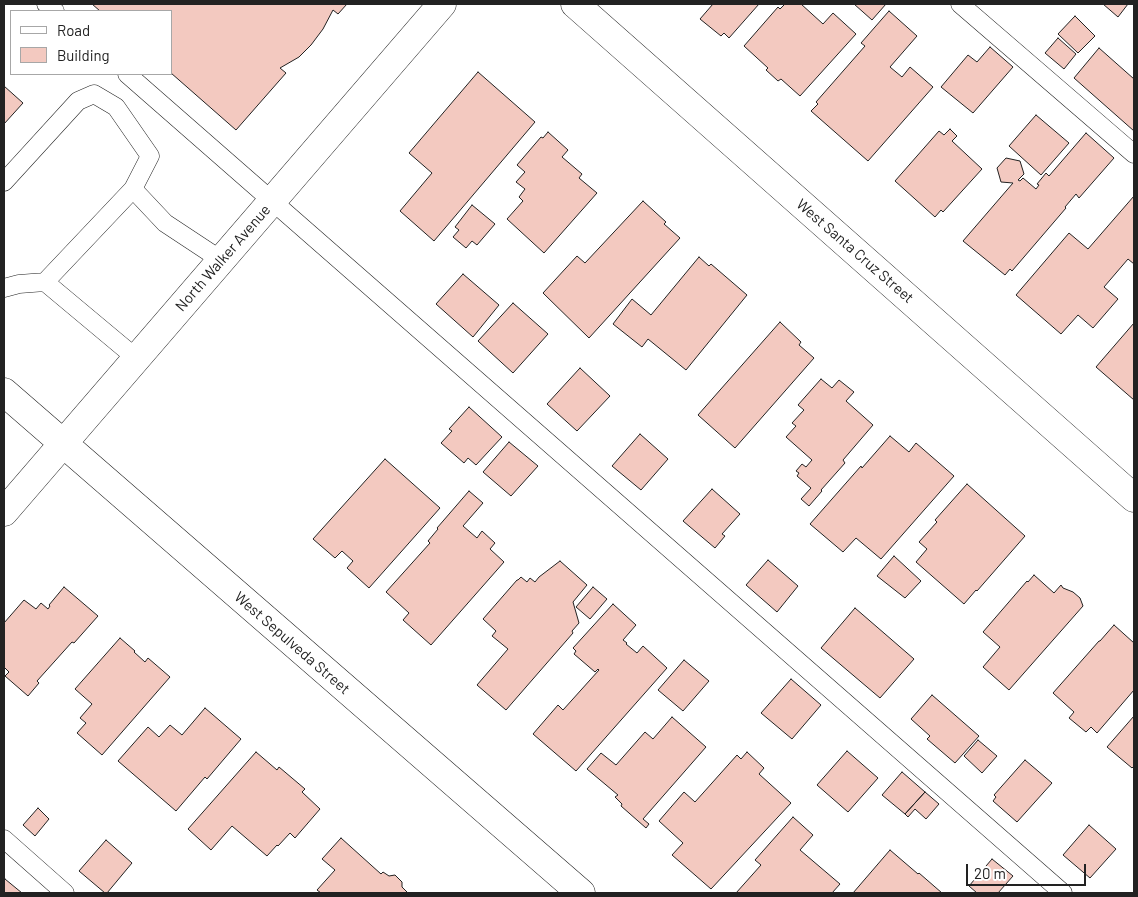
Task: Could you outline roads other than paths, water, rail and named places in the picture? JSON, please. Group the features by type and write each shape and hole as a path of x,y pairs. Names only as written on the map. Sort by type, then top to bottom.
{"street":[{"name":"North Walker Avenue","path":"4,512 442,4"},
{"name":"West Santa Cruz Street","path":"576,4 1134,498"},
{"name":"West Sepulveda Street","path":"4,392 581,893"}],"lane":[{"path":"960,4 1134,154"},
{"path":"128,75 1063,893"},
{"path":"4,182 78,101 94,94 116,107 150,156 133,189 45,282 19,284 4,288"},
{"path":"133,189 166,222 221,260"},
{"path":"45,282 136,358"},
{"path":"4,839 65,893"}]}
